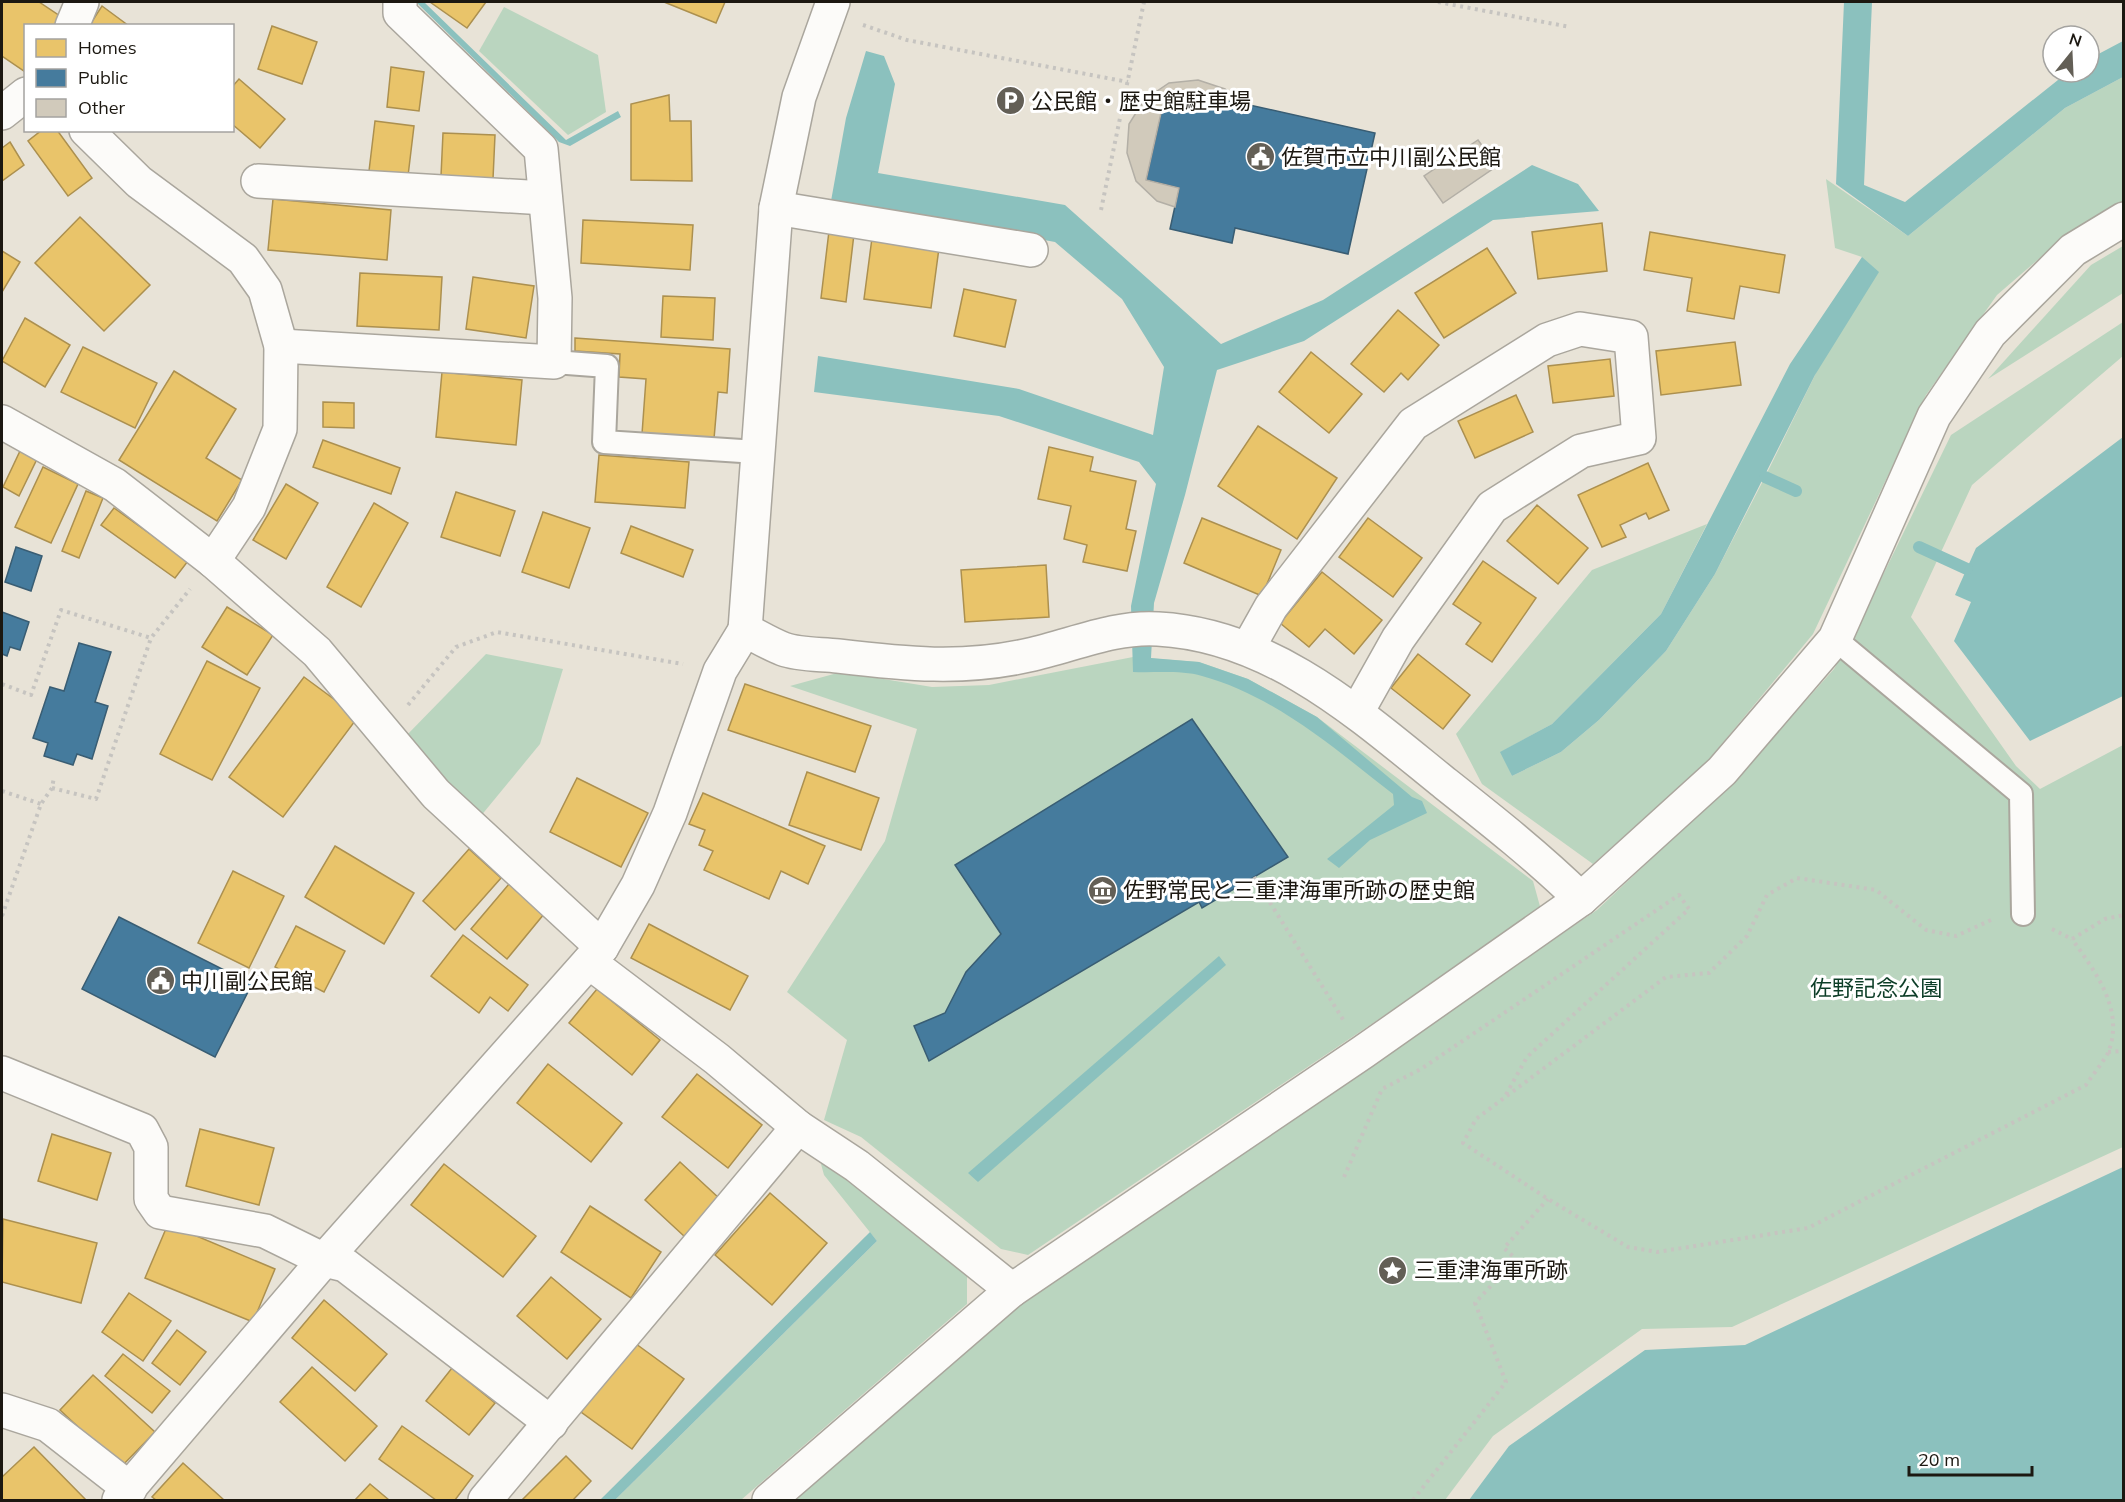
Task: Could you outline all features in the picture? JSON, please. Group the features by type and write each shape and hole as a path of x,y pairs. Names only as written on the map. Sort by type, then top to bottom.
{"street":[{"path":"73,24 82,2"},
{"path":"281,346 554,362 555,298 541,149 400,14 400,2"},
{"path":"2,1410 48,1425 125,1495 324,1260 596,955 638,885 670,813 720,671 745,630 776,208 799,97 832,2"},
{"path":"2,113 24,96"},
{"path":"88,132 139,182 243,259 265,290 281,346 280,429 249,507 213,561"},
{"path":"258,181 545,198"},
{"path":"776,208 1031,250"},
{"path":"769,1500 1012,1290 1363,1052 1581,899 1722,771 1835,639 1934,416 1990,333 2073,250 2124,219"},
{"path":"1248,648 1271,607 1413,424 1547,340 1580,329 1632,337 1639,438 1581,451 1492,507 1398,639 1357,712"},
{"path":"2,422 115,485 213,561 317,652 436,794 596,955 798,1127 857,1166 1012,1290"},
{"path":"745,630 784,650 904,664 953,666 1029,656 1141,629 1189,633 1248,648 1296,672 1357,712 1544,863 1581,899"},
{"path":"2,1073 142,1130 151,1146 151,1199 160,1212 265,1231 324,1260 345,1265 551,1423"},
{"path":"485,1500 798,1127"}],"lane":[{"path":"554,362 607,366 604,442 757,452"},
{"path":"1835,639 2021,794 2024,914"}],"path":[{"path":"1101,210 1144,2"},
{"path":"1438,2 1570,27"},
{"path":"862,25 906,40 1128,82"},
{"path":"52,788 96,799 151,638 213,561"},
{"path":"2,684 31,695 61,610 151,638"},
{"path":"385,734 456,647 497,632 720,671"},
{"path":"2,916 41,804 52,788 54,777"},
{"path":"2,791 41,804"},
{"path":"1254,877 1363,1052"},
{"path":"1797,878 1876,890 1926,930 1956,936 1995,918 2024,914 2072,939 2102,981 2117,1019 2108,1052 2086,1084 1808,1228 1657,1252 1628,1247 1548,1199 1463,1143 1476,1119 1666,977 1709,973 1747,936 1767,895 1797,878"},
{"path":"1344,1177 1382,1089 1421,1070 1679,895 1689,909 1527,1057 1504,1100"},
{"path":"2072,939 2105,919 2124,915"},
{"path":"2108,1052 2124,1052"},
{"path":"1413,1500 1506,1382 1475,1303 1516,1259 1504,1248 1548,1199"}],"green space":[{"path":"504,7 598,55 606,112 568,135 479,51"},
{"path":"2123,77 2123,201 2071,231 1997,295 1926,395 1813,634 1706,763 1593,864 1482,784 1456,734 1592,570 1707,524 1661,614 1552,724 1501,752 1512,776 1561,752 1599,720 1666,651 1715,574 1815,375 1862,257 1835,248 1826,179 1908,236 2065,108"},
{"path":"2123,246 2123,293 1988,379 2091,265"},
{"name":"佐野記念公園","path":"2123,322 2123,356 1972,485 1911,617 2016,766 2040,789 2123,745 2123,1147 1732,1327 1642,1329 1493,1436 1445,1500 791,1500 1022,1300 1597,910 1735,780 1834,669 1865,612 1951,435"},
{"path":"486,654 563,669 540,744 480,817 404,738"},
{"path":"1133,657 1199,662 1248,679 1317,717 1533,881 1541,910 1028,1255 1001,1249 861,1137 824,1120 847,1040 787,992 885,841 917,729 790,686 841,672 932,687 989,685"},
{"path":"818,1153 967,1272 967,1304 741,1500 615,1500 877,1241 824,1175"}],"water":[{"path":"416,2 424,2 566,140 618,111 621,117 570,146 559,142"},
{"path":"1844,2 1872,2 1864,185 1905,202 2053,84 2101,84 2101,53 2123,41 2123,77 2065,108 1908,236 1836,184"},
{"path":"866,51 884,56 895,84 878,173 1065,205 1221,344 1323,300 1532,165 1578,184 1599,211 1493,220 1304,341 1217,370 1154,603 1151,658 1199,662 1248,679 1317,717 1412,797 1422,801 1427,813 1370,840 1339,868 1327,859 1394,805 1393,794 1326,742 1279,710 1229,685 1194,674 1133,672 1131,606 1156,484 1139,462 999,416 814,392 818,356 1019,389 1153,435 1164,367 1122,299 1055,242 831,201 846,118"},
{"path":"1862,257 1879,272 1815,375 1715,574 1666,651 1599,720 1561,752 1512,776 1500,752 1552,724 1661,614 1790,364"},
{"path":"2123,437 2123,696 2030,741 1954,641 1971,602 1955,595 1976,548"},
{"path":"1219,956 1226,965 978,1182 968,1173"},
{"path":"2123,1167 2123,1500 1469,1500 1509,1446 1645,1350 1745,1345"},
{"path":"870,1232 877,1241 615,1500 600,1500"}],"building: Homes":[{"path":"2,2 39,2 60,16 55,24 24,24 24,71 2,56"},
{"path":"430,2 486,2 467,28"},
{"path":"664,2 725,2 716,23"},
{"path":"102,6 126,24 90,24"},
{"path":"272,26 317,42 302,84 258,69"},
{"path":"391,67 424,72 419,111 387,107"},
{"path":"239,79 285,119 260,148 234,126 234,85"},
{"path":"669,95 670,121 691,121 692,181 631,180 631,104"},
{"path":"375,121 414,126 408,176 369,171"},
{"path":"39,132 58,132 92,178 68,196 28,141"},
{"path":"443,133 495,135 493,179 441,176"},
{"path":"10,142 24,165 2,181 2,148"},
{"path":"273,199 391,210 387,260 268,250"},
{"path":"80,217 150,285 104,331 35,263"},
{"path":"583,220 693,225 690,270 581,263"},
{"path":"1602,223 1607,271 1538,279 1532,232"},
{"path":"829,231 854,234 846,302 821,298"},
{"path":"1650,232 1785,255 1779,293 1740,286 1734,319 1687,311 1692,278 1644,270"},
{"path":"872,238 939,248 931,308 864,299"},
{"path":"1487,248 1516,293 1444,338 1415,293"},
{"path":"2,251 20,262 2,292"},
{"path":"360,273 442,277 439,330 357,326"},
{"path":"473,277 534,286 526,338 466,329"},
{"path":"964,289 1016,300 1005,347 954,336"},
{"path":"663,296 715,298 713,340 661,337"},
{"path":"1398,310 1439,345 1408,380 1401,373 1384,392 1351,364"},
{"path":"25,318 70,345 45,387 2,361"},
{"path":"575,338 730,349 727,393 718,392 714,439 642,434 646,379 619,377 620,354 575,351"},
{"path":"1735,342 1741,385 1661,395 1656,351"},
{"path":"83,347 157,383 135,428 61,392"},
{"path":"1311,352 1362,394 1329,433 1279,392"},
{"path":"1610,359 1614,396 1553,403 1548,366"},
{"path":"174,371 236,409 206,458 242,480 217,521 119,460"},
{"path":"442,372 522,380 516,445 436,437"},
{"path":"1516,395 1533,432 1475,458 1458,421"},
{"path":"323,402 354,403 354,428 323,427"},
{"path":"1258,426 1337,478 1297,539 1218,486"},
{"path":"323,440 400,468 391,494 313,467"},
{"path":"1049,447 1093,457 1090,471 1136,481 1126,529 1136,531 1127,571 1083,562 1087,545 1064,539 1071,506 1038,499"},
{"path":"20,451 37,459 19,496 3,487"},
{"path":"599,455 689,462 685,508 595,502"},
{"path":"1648,463 1669,510 1649,519 1646,513 1620,525 1626,537 1602,547 1578,495"},
{"path":"43,467 78,484 51,543 15,527"},
{"path":"286,484 318,503 286,559 253,540"},
{"path":"86,491 103,498 79,558 62,551"},
{"path":"456,492 515,511 500,556 441,537"},
{"path":"374,503 408,523 361,607 327,587"},
{"path":"1537,505 1588,548 1558,584 1507,541"},
{"path":"114,508 188,561 175,578 101,525"},
{"path":"543,512 590,528 569,588 522,572"},
{"path":"1202,518 1281,550 1262,596 1184,563"},
{"path":"1368,518 1422,558 1393,597 1339,557"},
{"path":"631,526 693,550 683,577 621,553"},
{"path":"1483,561 1536,598 1492,662 1466,644 1481,623 1453,604"},
{"path":"1046,565 1049,617 965,622 961,570"},
{"path":"1322,572 1382,620 1354,654 1325,629 1309,647 1280,623"},
{"path":"227,607 273,635 247,675 202,647"},
{"path":"1418,654 1470,695 1443,729 1391,688"},
{"path":"207,661 260,688 212,780 160,754"},
{"path":"304,677 358,717 283,817 229,777"},
{"path":"745,684 871,726 855,772 728,730"},
{"path":"807,772 879,798 861,850 789,825"},
{"path":"577,778 648,813 621,867 550,832"},
{"path":"703,793 825,846 808,884 781,871 769,899 704,870 713,851 699,845 705,830 689,824"},
{"path":"335,846 414,893 384,944 305,897"},
{"path":"469,849 501,878 455,930 423,901"},
{"path":"233,871 284,896 249,968 198,943"},
{"path":"509,884 544,914 507,959 471,929"},
{"path":"649,924 748,976 730,1010 631,958"},
{"path":"296,926 345,951 324,992 275,967"},
{"path":"463,935 528,985 508,1011 490,997 479,1013 431,976"},
{"path":"597,989 660,1040 632,1075 569,1023"},
{"path":"548,1064 622,1123 591,1162 517,1103"},
{"path":"697,1074 762,1125 728,1168 662,1117"},
{"path":"200,1129 274,1148 259,1205 186,1186"},
{"path":"52,1134 111,1153 97,1200 38,1181"},
{"path":"680,1162 720,1199 685,1237 645,1200"},
{"path":"444,1164 536,1236 503,1277 411,1205"},
{"path":"770,1193 827,1243 772,1305 715,1255"},
{"path":"590,1206 661,1252 631,1298 561,1252"},
{"path":"3,1219 97,1243 81,1303 2,1282"},
{"path":"168,1224 275,1269 253,1322 145,1278"},
{"path":"551,1277 601,1319 567,1359 517,1316"},
{"path":"129,1293 171,1321 143,1361 102,1332"},
{"path":"324,1300 387,1354 355,1391 292,1338"},
{"path":"177,1330 206,1352 180,1385 152,1363"},
{"path":"632,1341 684,1379 632,1449 581,1412"},
{"path":"123,1354 170,1391 152,1413 105,1376"},
{"path":"312,1367 377,1426 345,1461 280,1402"},
{"path":"452,1368 495,1403 469,1435 426,1401"},
{"path":"93,1375 155,1432 121,1467 60,1410"},
{"path":"402,1426 473,1476 455,1500 436,1500 379,1459"},
{"path":"34,1447 86,1500 2,1500 2,1477"},
{"path":"566,1456 591,1481 573,1500 522,1500"},
{"path":"183,1463 224,1500 156,1500 152,1497"},
{"path":"370,1484 389,1500 355,1500"}],"building: Public":[{"name":"佐賀市立中川副公民館","path":"1200,94 1375,133 1348,254 1235,228 1232,243 1170,229 1179,188 1146,180 1163,104 1196,112"},
{"path":"16,547 42,556 31,591 5,582"},
{"path":"2,612 29,622 20,650 10,647 7,656 2,654"},
{"path":"79,643 111,652 95,702 108,706 92,759 77,754 73,765 44,756 48,743 33,738 50,687 64,691"},
{"name":"佐野常民と三重津海軍所跡の歴史館","path":"1192,719 1288,857 1202,908 1199,902 929,1061 914,1026 945,1013 966,972 1001,934 955,865"},
{"path":"119,917 252,984 215,1057 82,989"}],"building: Other":[{"path":"1198,80 1225,89 1240,103 1200,94 1196,112 1163,104 1146,180 1179,188 1175,207 1157,201 1136,181 1127,153 1129,124 1144,100 1169,83"},
{"path":"1478,140 1497,166 1443,203 1424,176"}],"waterway":[{"path":"1765,477 1796,491"},
{"path":"1919,547 1967,569"}],"place":[{"name":"公民館・歴史館駐車場","path":"1010,101"},
{"name":"佐賀市立中川副公民館","path":"1260,157"},
{"name":"佐野常民と三重津海軍所跡の歴史館","path":"1102,890"},
{"name":"中川副公民館","path":"160,981"},
{"name":"三重津海軍所跡","path":"1393,1270"}]}
